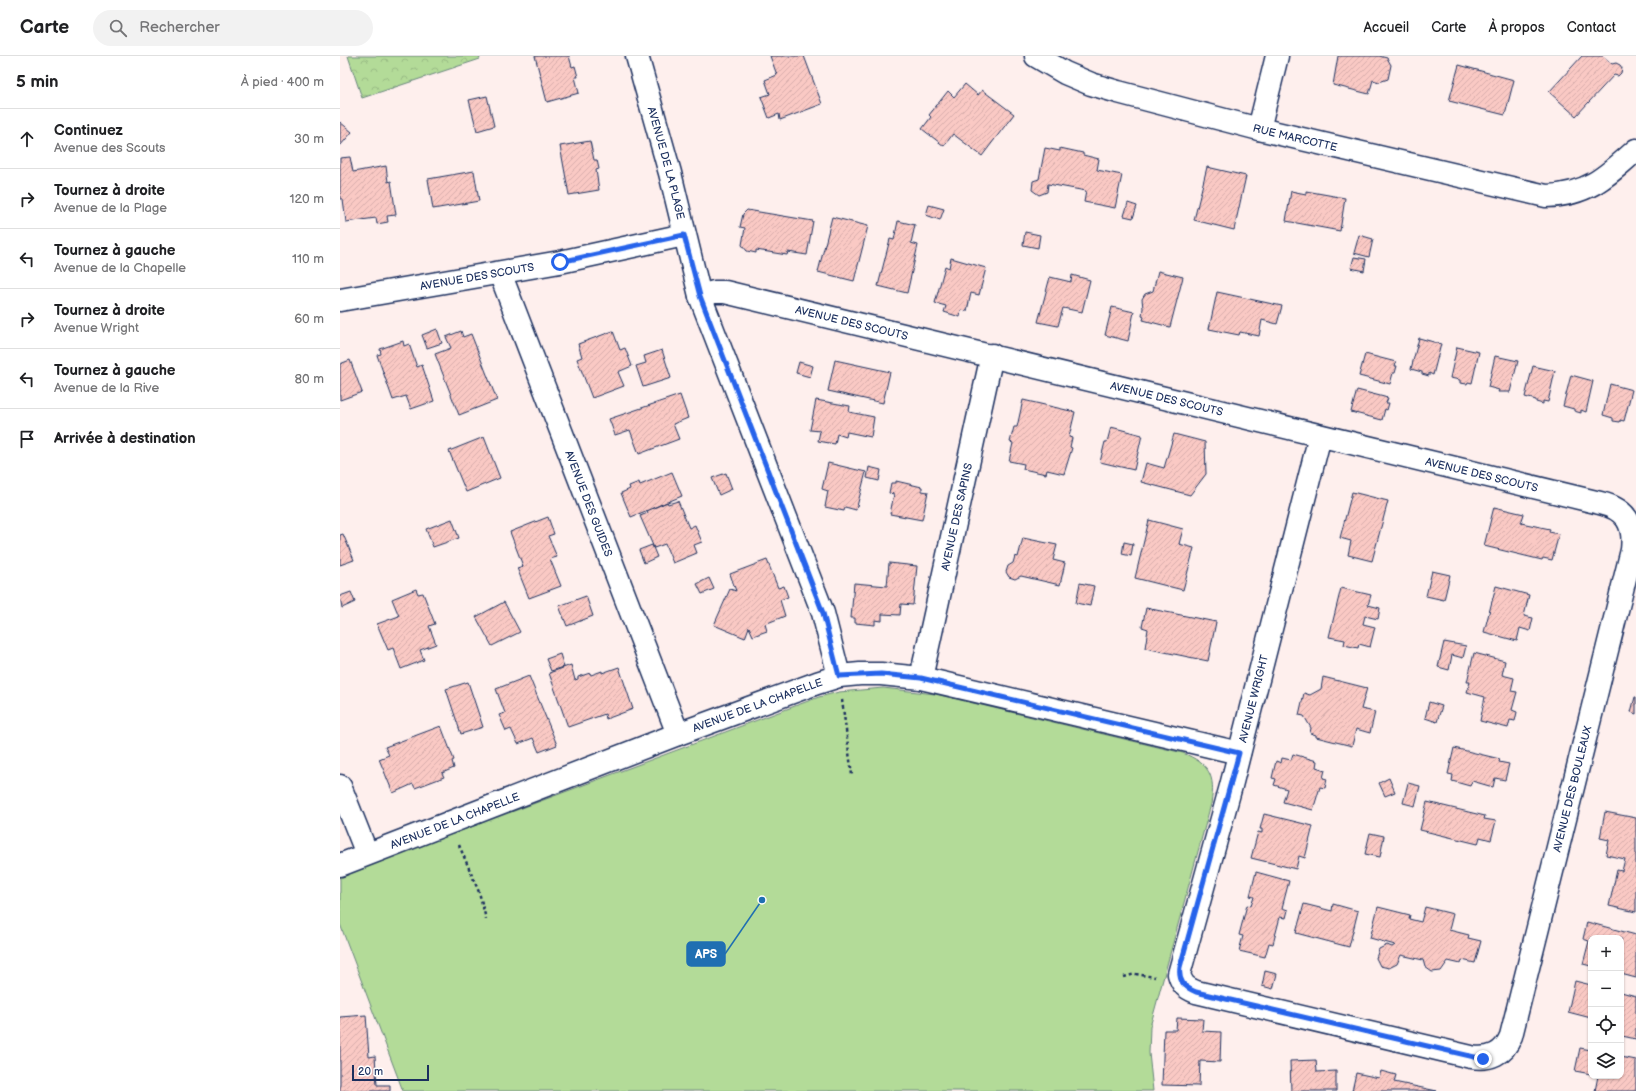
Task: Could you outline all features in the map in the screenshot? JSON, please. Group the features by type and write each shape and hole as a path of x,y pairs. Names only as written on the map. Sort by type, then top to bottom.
{"street":[{"name":"AVENUE DE LA PLAGE","path":"637,56 670,173 700,296 823,613 839,676"},
{"name":"RUE MARCOTTE","path":"1036,56 1065,73 1091,84 1259,129 1546,196 1574,193 1597,182 1636,150"},
{"path":"1259,129 1277,56"},
{"name":"AVENUE DES SCOUTS","path":"340,300 500,273 635,247 684,235"},
{"name":"AVENUE DES GUIDES","path":"500,273 678,734"},
{"name":"AVENUE DES SCOUTS","path":"700,296 714,292 725,292 992,355 1612,506 1621,512 1628,520"},
{"name":"AVENUE DES SAPINS","path":"921,678 992,355"},
{"name":"AVENUE WRIGHT","path":"1181,982 1179,974 1180,967 1239,753 1320,436"},
{"name":"AVENUE DES BOULEAUX","path":"1181,982 1186,987 1196,992 1471,1057 1483,1059 1498,1054 1508,1044 1632,550 1633,538 1628,520"},
{"name":"AVENUE DE LA CHAPELLE","path":"340,865 678,734 839,676 881,674 921,678 1239,753"},
{"path":"340,786 367,854"}],"path":[{"path":"839,676 852,775"},
{"path":"449,822 479,892 486,919"},
{"path":"1124,977 1136,974 1181,982"}],"green space":[{"path":"348,56 479,56 480,59 362,98"},
{"path":"883,688 935,694 1183,753 1205,766 1211,778 1211,804 1150,1027 1149,1053 1153,1091 403,1091 340,924 340,876 819,697 839,692"}],"building":[{"path":"535,56 569,56 572,67 575,66 578,77 575,77 579,93 547,102"},
{"path":"770,56 804,56 822,104 780,120 779,114 769,118 761,97 770,94 765,80 777,75"},
{"path":"1338,56 1379,56 1387,58 1391,65 1388,79 1379,82 1373,80 1369,94 1333,85"},
{"path":"1582,56 1603,56 1612,64 1616,63 1622,68 1621,73 1618,76 1614,75 1576,116 1549,92"},
{"path":"1459,65 1514,80 1505,115 1449,101"},
{"path":"965,84 978,95 982,90 1014,114 982,156 953,134 944,146 922,129 931,117 929,115 948,91 954,97"},
{"path":"487,96 494,126 477,131 469,100"},
{"path":"340,122 352,132 340,146"},
{"path":"590,141 594,160 597,160 599,169 596,170 599,190 569,195 560,146"},
{"path":"1045,148 1060,151 1060,148 1083,153 1083,155 1099,159 1097,170 1122,175 1115,208 1084,202 1086,191 1048,184 1047,192 1039,195 1032,190 1033,181 1039,179"},
{"path":"350,157 353,172 386,166 388,182 391,181 396,215 387,216 388,222 377,224 376,218 346,222 343,199 340,199 340,158"},
{"path":"1207,167 1246,176 1234,230 1194,220"},
{"path":"474,171 479,201 433,209 428,179"},
{"path":"1291,191 1306,194 1306,191 1345,198 1340,231 1286,221"},
{"path":"1128,203 1137,206 1133,218 1124,216"},
{"path":"929,205 944,209 940,220 926,215"},
{"path":"747,210 813,221 807,255 788,252 787,255 756,250 756,253 747,251 742,245 745,228 740,227 743,214"},
{"path":"832,217 868,226 854,281 818,272"},
{"path":"898,221 915,225 911,243 918,245 907,293 878,286 890,239 894,240"},
{"path":"1025,232 1040,235 1038,248 1023,245"},
{"path":"1359,235 1373,239 1369,257 1354,253"},
{"path":"1354,257 1366,259 1364,271 1351,268"},
{"path":"951,258 986,268 979,295 971,293 967,311 961,310 960,317 944,312 946,306 935,303 945,266 949,268"},
{"path":"1158,271 1183,277 1170,327 1143,320 1144,317 1142,316 1142,299 1145,294 1153,291"},
{"path":"1072,275 1090,280 1082,312 1063,308 1058,326 1038,322 1050,277 1071,282"},
{"path":"1217,292 1282,306 1277,324 1262,320 1259,336 1240,332 1239,335 1209,329"},
{"path":"1112,307 1134,312 1128,341 1105,335"},
{"path":"437,329 442,343 427,348 422,335"},
{"path":"461,331 463,337 471,334 497,400 459,415 435,354 451,348 446,337"},
{"path":"613,331 620,350 625,348 632,366 618,372 624,386 592,398 577,359 582,357 578,344"},
{"path":"1419,338 1441,344 1433,375 1429,373 1429,376 1411,369"},
{"path":"403,341 404,346 409,344 417,367 422,365 434,401 411,409 406,396 393,400 377,355 381,354 380,349"},
{"path":"1457,347 1479,352 1472,383 1460,383 1460,380 1450,378"},
{"path":"662,350 671,378 643,387 636,366 646,363 644,356"},
{"path":"1365,354 1396,362 1395,366 1397,366 1390,384 1359,376"},
{"path":"1495,356 1518,361 1510,392 1498,392 1499,390 1488,387"},
{"path":"350,360 362,392 340,400 340,364"},
{"path":"835,360 890,372 883,403 828,391"},
{"path":"799,362 813,366 810,377 796,373"},
{"path":"1533,366 1555,371 1548,402 1543,401 1543,404 1525,397"},
{"path":"1571,375 1593,381 1586,412 1581,410 1581,413 1563,406"},
{"path":"1610,384 1632,390 1624,421 1613,421 1613,418 1603,415"},
{"path":"1357,390 1388,398 1386,403 1389,403 1387,410 1385,409 1382,420 1351,412"},
{"path":"680,395 688,418 673,424 679,439 639,454 630,430 615,435 609,419"},
{"path":"816,400 850,406 849,412 874,417 871,437 847,432 846,437 837,434 835,444 818,441 820,431 810,430"},
{"path":"1023,400 1075,412 1069,437 1072,438 1070,447 1072,448 1064,474 1047,470 1046,474 1023,469 1024,464 1009,461 1013,443 1010,442 1014,427 1017,427"},
{"path":"1111,427 1142,435 1134,470 1100,462 1105,442 1107,442"},
{"path":"1174,434 1205,442 1206,474 1190,495 1141,482 1146,463 1164,468"},
{"path":"484,437 500,478 466,492 449,451"},
{"path":"828,463 866,472 856,510 845,507 844,511 825,507 828,491 822,489"},
{"path":"869,467 881,470 879,481 867,478"},
{"path":"672,472 682,496 631,517 621,493 630,489 629,486 639,482 640,485"},
{"path":"726,473 732,489 719,495 712,478"},
{"path":"896,481 922,487 922,491 928,492 922,520 890,514 894,494 889,493 891,483 896,483"},
{"path":"1352,492 1388,501 1372,561 1348,555 1351,541 1340,538"},
{"path":"678,501 689,528 695,525 702,542 694,545 697,553 673,563 665,544 654,548 640,516 648,513 647,511 667,502 668,504"},
{"path":"1494,507 1524,514 1521,523 1550,529 1549,532 1559,534 1552,560 1543,558 1542,560 1484,546"},
{"path":"548,517 554,534 548,536 557,557 550,559 561,586 529,598 517,568 523,566 510,532"},
{"path":"452,519 459,538 433,547 426,529"},
{"path":"1149,520 1183,529 1179,544 1194,548 1183,590 1135,578"},
{"path":"343,534 354,560 340,565 340,535"},
{"path":"1023,538 1057,545 1053,560 1065,563 1060,585 1021,576 1015,579 1009,577 1006,572 1008,566 1013,563 1015,556 1018,557"},
{"path":"1124,542 1133,544 1131,556 1122,554"},
{"path":"652,545 657,557 644,563 639,550"},
{"path":"767,560 778,588 784,586 788,597 780,600 785,616 765,624 767,631 753,636 749,627 745,638 714,625 730,589 736,591 730,574"},
{"path":"889,563 917,566 913,605 901,604 900,615 882,614 882,621 875,620 875,625 855,623 855,618 851,618 854,583 887,586"},
{"path":"1432,571 1450,575 1444,600 1426,596"},
{"path":"709,578 714,589 702,594 697,584"},
{"path":"1080,583 1094,586 1090,606 1076,603"},
{"path":"1496,586 1529,595 1524,616 1533,618 1530,631 1520,628 1517,641 1484,632"},
{"path":"1341,588 1371,595 1368,605 1380,608 1378,619 1365,616 1363,624 1375,627 1370,647 1359,644 1358,648 1344,645 1345,640 1329,637"},
{"path":"416,589 418,594 423,593 435,624 429,626 436,644 420,650 424,660 401,669 393,648 388,650 377,624 399,616 392,599"},
{"path":"351,592 355,602 342,608 340,596"},
{"path":"586,596 593,616 567,626 559,606"},
{"path":"504,602 520,632 492,646 476,617"},
{"path":"1146,608 1216,622 1208,661 1145,648 1148,629 1142,627"},
{"path":"1444,642 1466,646 1463,658 1452,655 1449,670 1438,667"},
{"path":"1474,653 1505,661 1502,675 1514,678 1511,691 1517,692 1512,710 1517,712 1515,721 1510,720 1508,728 1480,721 1485,697 1467,692 1470,682 1467,682"},
{"path":"560,654 564,667 551,671 546,659"},
{"path":"571,665 575,680 578,679 578,677 590,673 591,675 602,671 602,673 619,667 633,709 606,719 605,714 568,727 549,673"},
{"path":"529,676 557,745 539,752 533,738 518,744 511,729 506,731 499,715 505,713 496,689"},
{"path":"1323,677 1367,688 1361,709 1375,712 1370,733 1356,729 1352,746 1316,737 1316,735 1310,733 1311,728 1304,716 1299,715 1304,693 1310,695 1321,689"},
{"path":"468,682 483,727 461,734 446,689"},
{"path":"1636,697 1636,714 1631,712"},
{"path":"1429,702 1442,706 1437,722 1425,718"},
{"path":"441,726 454,760 452,761 454,768 442,773 444,777 415,788 413,784 393,793 379,759 389,755 385,747"},
{"path":"1454,748 1500,759 1499,762 1509,764 1505,780 1495,778 1493,787 1472,781 1470,786 1452,781 1453,775 1448,774"},
{"path":"1293,754 1317,761 1316,767 1325,770 1323,778 1327,779 1325,788 1320,787 1313,810 1283,802 1287,789 1274,785 1276,779 1272,778 1276,761 1281,763 1282,758 1291,760"},
{"path":"1389,778 1395,792 1385,796 1379,783"},
{"path":"1408,783 1420,786 1415,806 1403,803"},
{"path":"1427,802 1485,816 1484,819 1496,821 1491,840 1480,837 1478,844 1420,830"},
{"path":"1605,812 1636,818 1636,912 1609,906 1617,870 1622,871 1625,859 1606,855 1609,840 1600,838"},
{"path":"1264,814 1313,826 1305,858 1299,856 1296,869 1251,858 1258,832 1262,833 1262,829 1260,829"},
{"path":"1370,833 1384,836 1380,857 1365,854"},
{"path":"1256,872 1289,881 1282,908 1288,910 1286,918 1280,917 1273,944 1269,943 1265,957 1239,951 1243,936 1239,935 1247,905 1251,906 1254,897 1250,896"},
{"path":"1304,904 1332,911 1333,904 1358,911 1349,947 1296,933"},
{"path":"1378,907 1410,915 1409,919 1421,922 1425,907 1453,914 1449,930 1469,935 1468,938 1481,941 1475,963 1462,960 1461,964 1448,961 1441,971 1432,972 1425,967 1423,960 1401,955 1397,964 1389,968 1380,966 1376,958 1379,949 1387,945 1392,947 1395,945 1370,938"},
{"path":"1587,922 1636,935 1636,978 1624,975 1624,935 1588,935 1588,941 1583,939"},
{"path":"1588,945 1588,965 1583,964"},
{"path":"1265,971 1277,974 1273,989 1262,986"},
{"path":"1575,981 1588,984 1588,1017 1568,1012"},
{"path":"1624,993 1636,996 1636,1039 1624,1036"},
{"path":"366,1015 369,1057 375,1056 377,1085 390,1085 390,1091 340,1091 340,1017"},
{"path":"1177,1018 1203,1019 1202,1031 1221,1032 1220,1062 1200,1061 1199,1086 1162,1085 1164,1030 1176,1030"},
{"path":"1580,1048 1588,1049 1588,1073 1575,1071"},
{"path":"1624,1058 1636,1060 1636,1091 1595,1091 1597,1079 1624,1079"},
{"path":"1316,1060 1317,1072 1336,1071 1336,1091 1291,1091 1290,1061"},
{"path":"1381,1071 1396,1075 1394,1082 1437,1091 1352,1091 1356,1073 1379,1078"}],"place":[{"name":"APS","path":"762,900"}],"route":[{"path":"560,262 635,247 684,235 700,296 823,613 839,676 881,674 921,678 1239,753 1180,967 1179,974 1181,982 1186,987 1196,992 1483,1059"}]}
